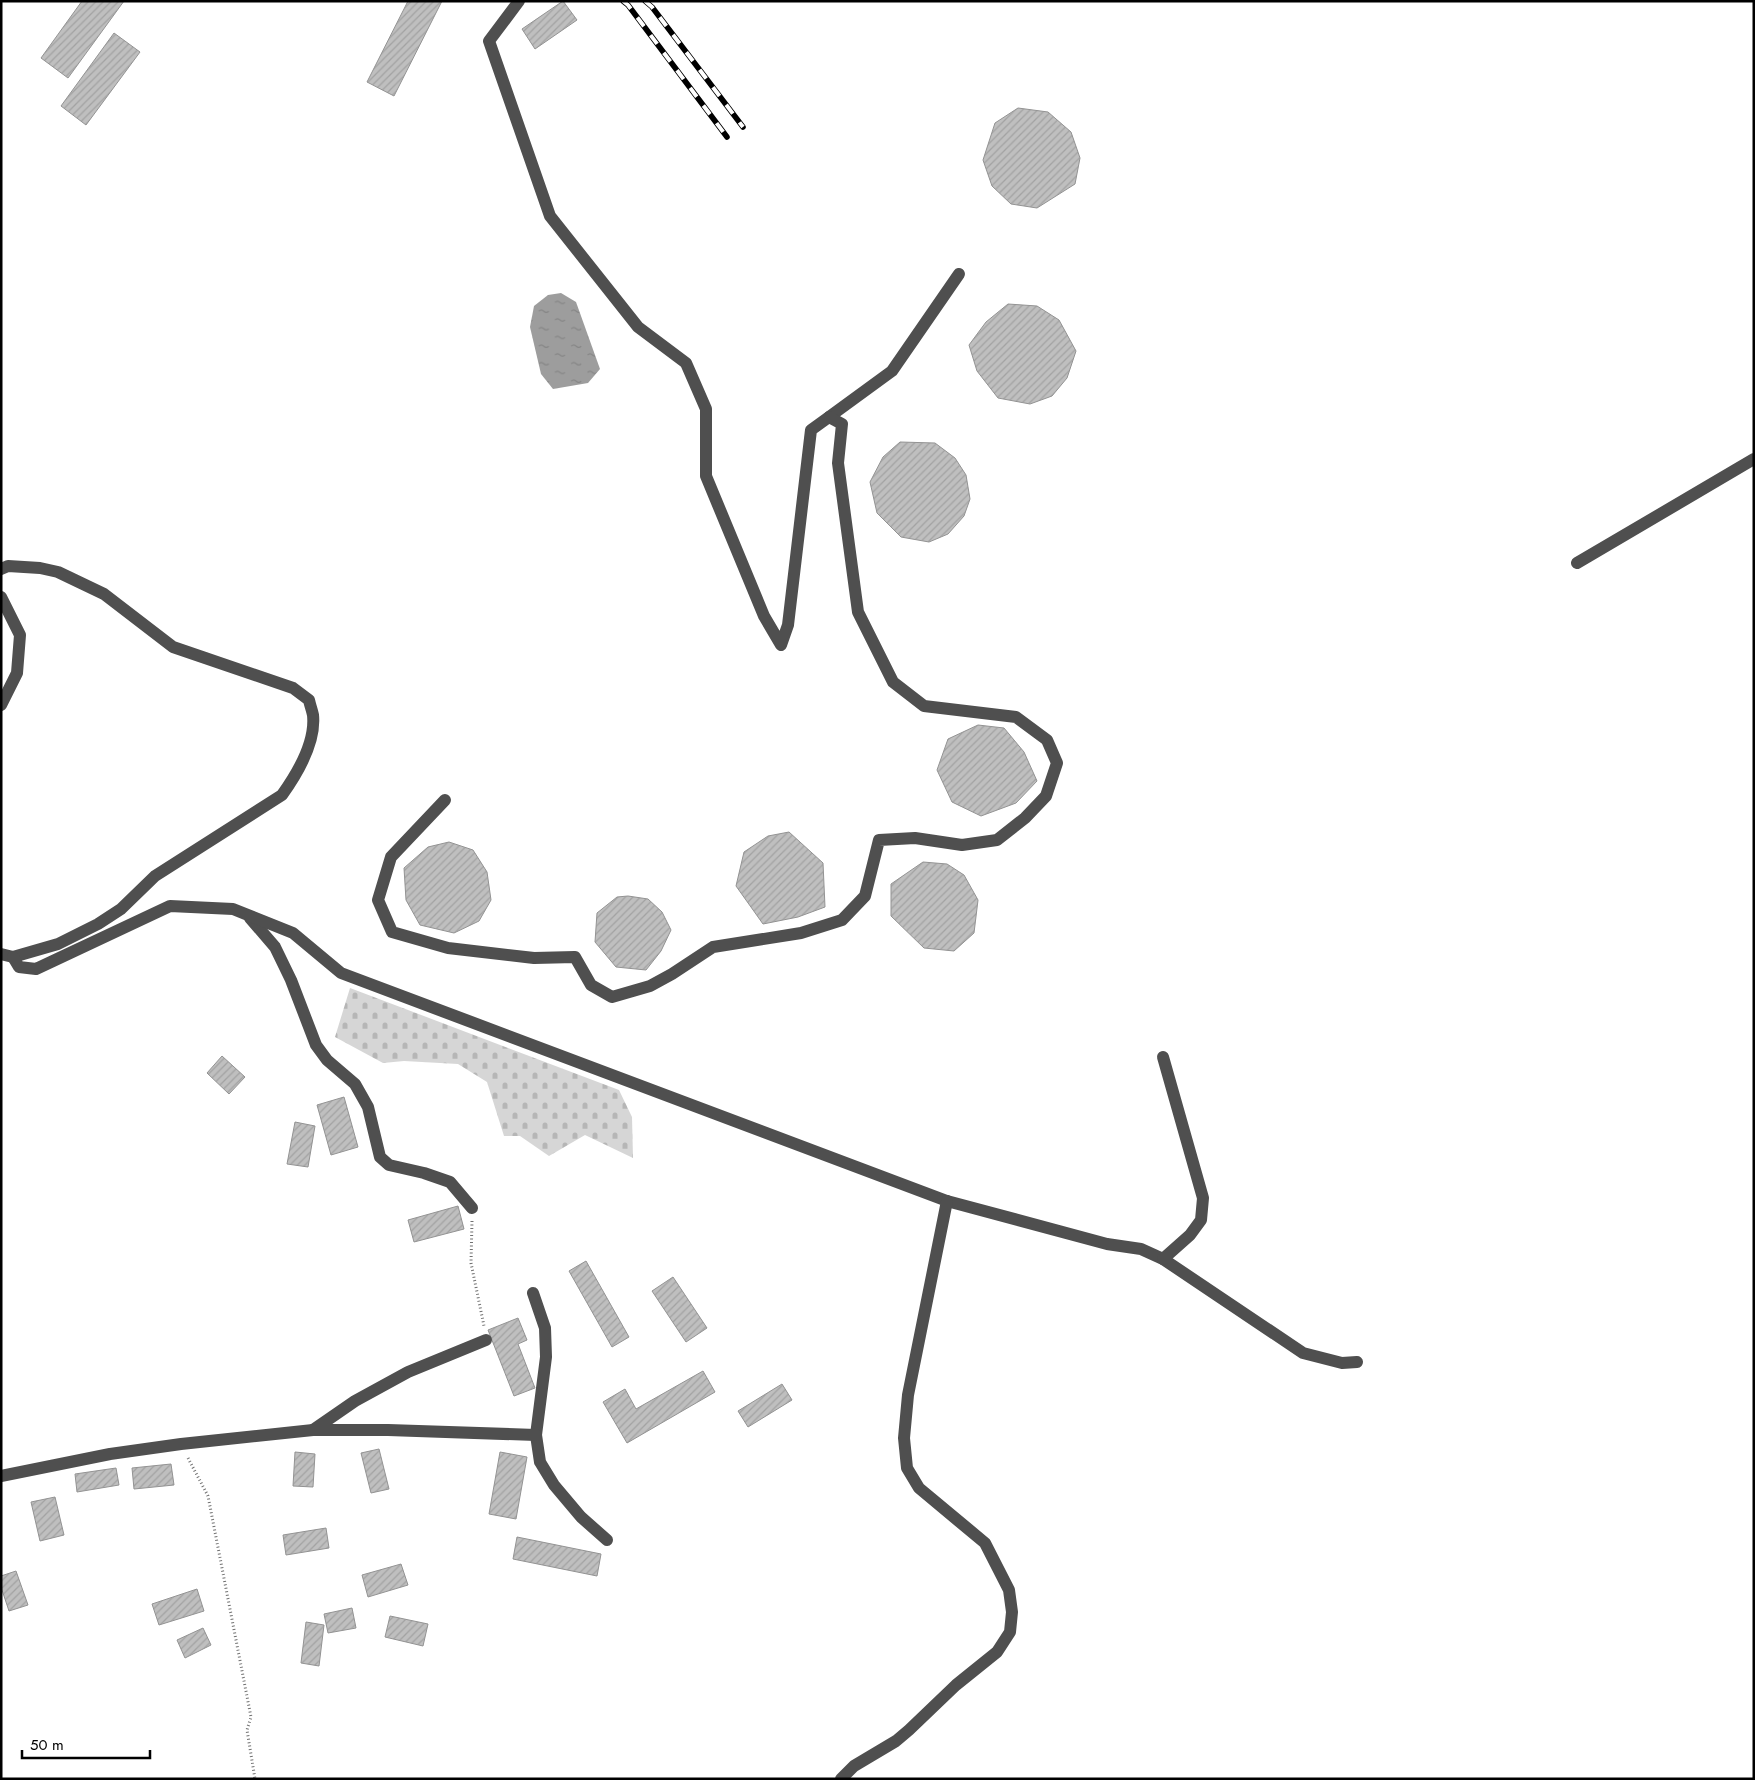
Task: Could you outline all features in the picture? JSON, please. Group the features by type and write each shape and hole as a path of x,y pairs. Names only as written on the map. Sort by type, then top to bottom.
{"street":[{"path":"519,1 489,41 550,216 638,327 686,363 706,409 706,476 764,616 781,645 788,625 810,430 892,370 959,274"},
{"path":"445,800 391,857 378,900 392,932 448,948 534,958 575,957 591,985 612,996 650,986 713,947 801,933 842,920 866,896 879,840 915,838 962,845 997,840 1024,818 1046,796 1057,763 1047,740 1016,717 924,706 893,682 858,612 838,463 842,424 829,417"},
{"path":"1577,563 1754,459"},
{"path":"1,569 8,566 40,568 58,572 104,594 173,647 293,688 309,700 313,716 309,745 292,782 282,795 156,876 122,909 98,924 58,944 7,955"},
{"path":"1,596 20,635 17,673 1,705"},
{"path":"7,955 19,967 36,969 170,906 233,910 293,933 341,973 947,1201 1107,1244 1141,1248 1163,1259 1302,1352 1342,1363 1357,1362"},
{"path":"248,916 275,947 291,980 316,1045 327,1060 355,1084 368,1107 380,1157 389,1165 424,1173 450,1182 472,1208"},
{"path":"1163,1056 1203,1198 1201,1220 1190,1235 1163,1259"},
{"path":"841,1779 854,1766 896,1741 909,1730 956,1685 997,1652 1010,1632 1012,1612 1008,1590 985,1543 919,1488 907,1468 904,1438 908,1395 947,1201"},
{"path":"534,1293 546,1328 546,1357 536,1435 540,1462 554,1486 580,1517 607,1540"},
{"path":"313,1430 354,1401 408,1372 486,1340"},
{"path":"1,1476 110,1454 181,1444 313,1430 388,1430 536,1435"}],"path":[{"path":"472,1208 471,1263 486,1340"},
{"path":"181,1444 208,1496 251,1717 247,1730 255,1779"}],"green space":[{"path":"350,988 619,1090 632,1117 633,1158 585,1135 549,1156 520,1136 504,1136 487,1082 458,1064 404,1061 383,1063 335,1037"}],"water":[{"path":"561,293 576,302 600,369 588,383 553,389 541,374 530,327 534,306 548,295"}],"building":[{"path":"82,1 124,1 68,78 41,58"},
{"path":"408,1 442,1 394,96 367,82"},
{"path":"563,1 577,20 535,49 522,29"},
{"path":"114,33 140,52 86,125 61,106"},
{"path":"1018,108 1048,112 1071,132 1080,158 1075,184 1037,208 1011,204 992,186 983,160 995,123"},
{"path":"1008,304 1037,306 1059,320 1076,351 1067,378 1052,396 1030,404 998,398 977,371 969,345 986,322"},
{"path":"900,442 935,443 955,458 966,475 970,499 964,516 948,534 929,542 901,537 877,513 870,482 883,457"},
{"path":"978,725 1004,728 1024,752 1037,781 1016,803 981,816 952,802 937,770 948,739"},
{"path":"789,832 823,863 825,907 798,917 763,924 736,886 744,852 768,836"},
{"path":"449,842 473,850 487,872 491,900 479,921 454,933 420,925 406,900 404,868 428,847"},
{"path":"923,862 947,864 964,875 978,900 974,933 954,951 924,948 891,916 891,884"},
{"path":"628,896 648,899 662,912 671,930 661,951 646,970 616,967 595,942 597,913 617,897"},
{"path":"222,1056 245,1077 229,1094 207,1073"},
{"path":"344,1097 358,1147 331,1155 317,1105"},
{"path":"295,1122 315,1126 308,1167 287,1164"},
{"path":"458,1206 464,1229 414,1242 408,1220"},
{"path":"586,1261 629,1337 612,1347 569,1271"},
{"path":"673,1277 707,1328 686,1342 652,1291"},
{"path":"518,1318 527,1340 518,1344 535,1388 514,1396 488,1330"},
{"path":"703,1371 715,1392 627,1443 603,1402 625,1389 636,1409"},
{"path":"782,1384 792,1400 748,1427 738,1411"},
{"path":"379,1449 389,1489 371,1493 361,1453"},
{"path":"295,1452 315,1454 313,1487 293,1486"},
{"path":"500,1452 527,1457 516,1519 489,1514"},
{"path":"171,1464 174,1485 134,1489 132,1468"},
{"path":"116,1468 119,1485 77,1492 75,1474"},
{"path":"55,1497 64,1535 40,1541 31,1502"},
{"path":"326,1528 329,1548 286,1555 283,1535"},
{"path":"517,1537 601,1554 597,1576 513,1559"},
{"path":"401,1564 408,1585 368,1597 362,1575"},
{"path":"16,1571 28,1605 9,1611 1,1587 1,1576"},
{"path":"197,1589 204,1611 159,1625 152,1604"},
{"path":"352,1608 356,1628 328,1633 324,1614"},
{"path":"390,1616 428,1624 423,1646 385,1637"},
{"path":"306,1622 324,1625 319,1666 301,1663"},
{"path":"203,1628 211,1645 185,1658 177,1640"}],"railway":[{"path":"623,1 628,5 727,137"},
{"path":"645,1 652,7 743,127"}]}
